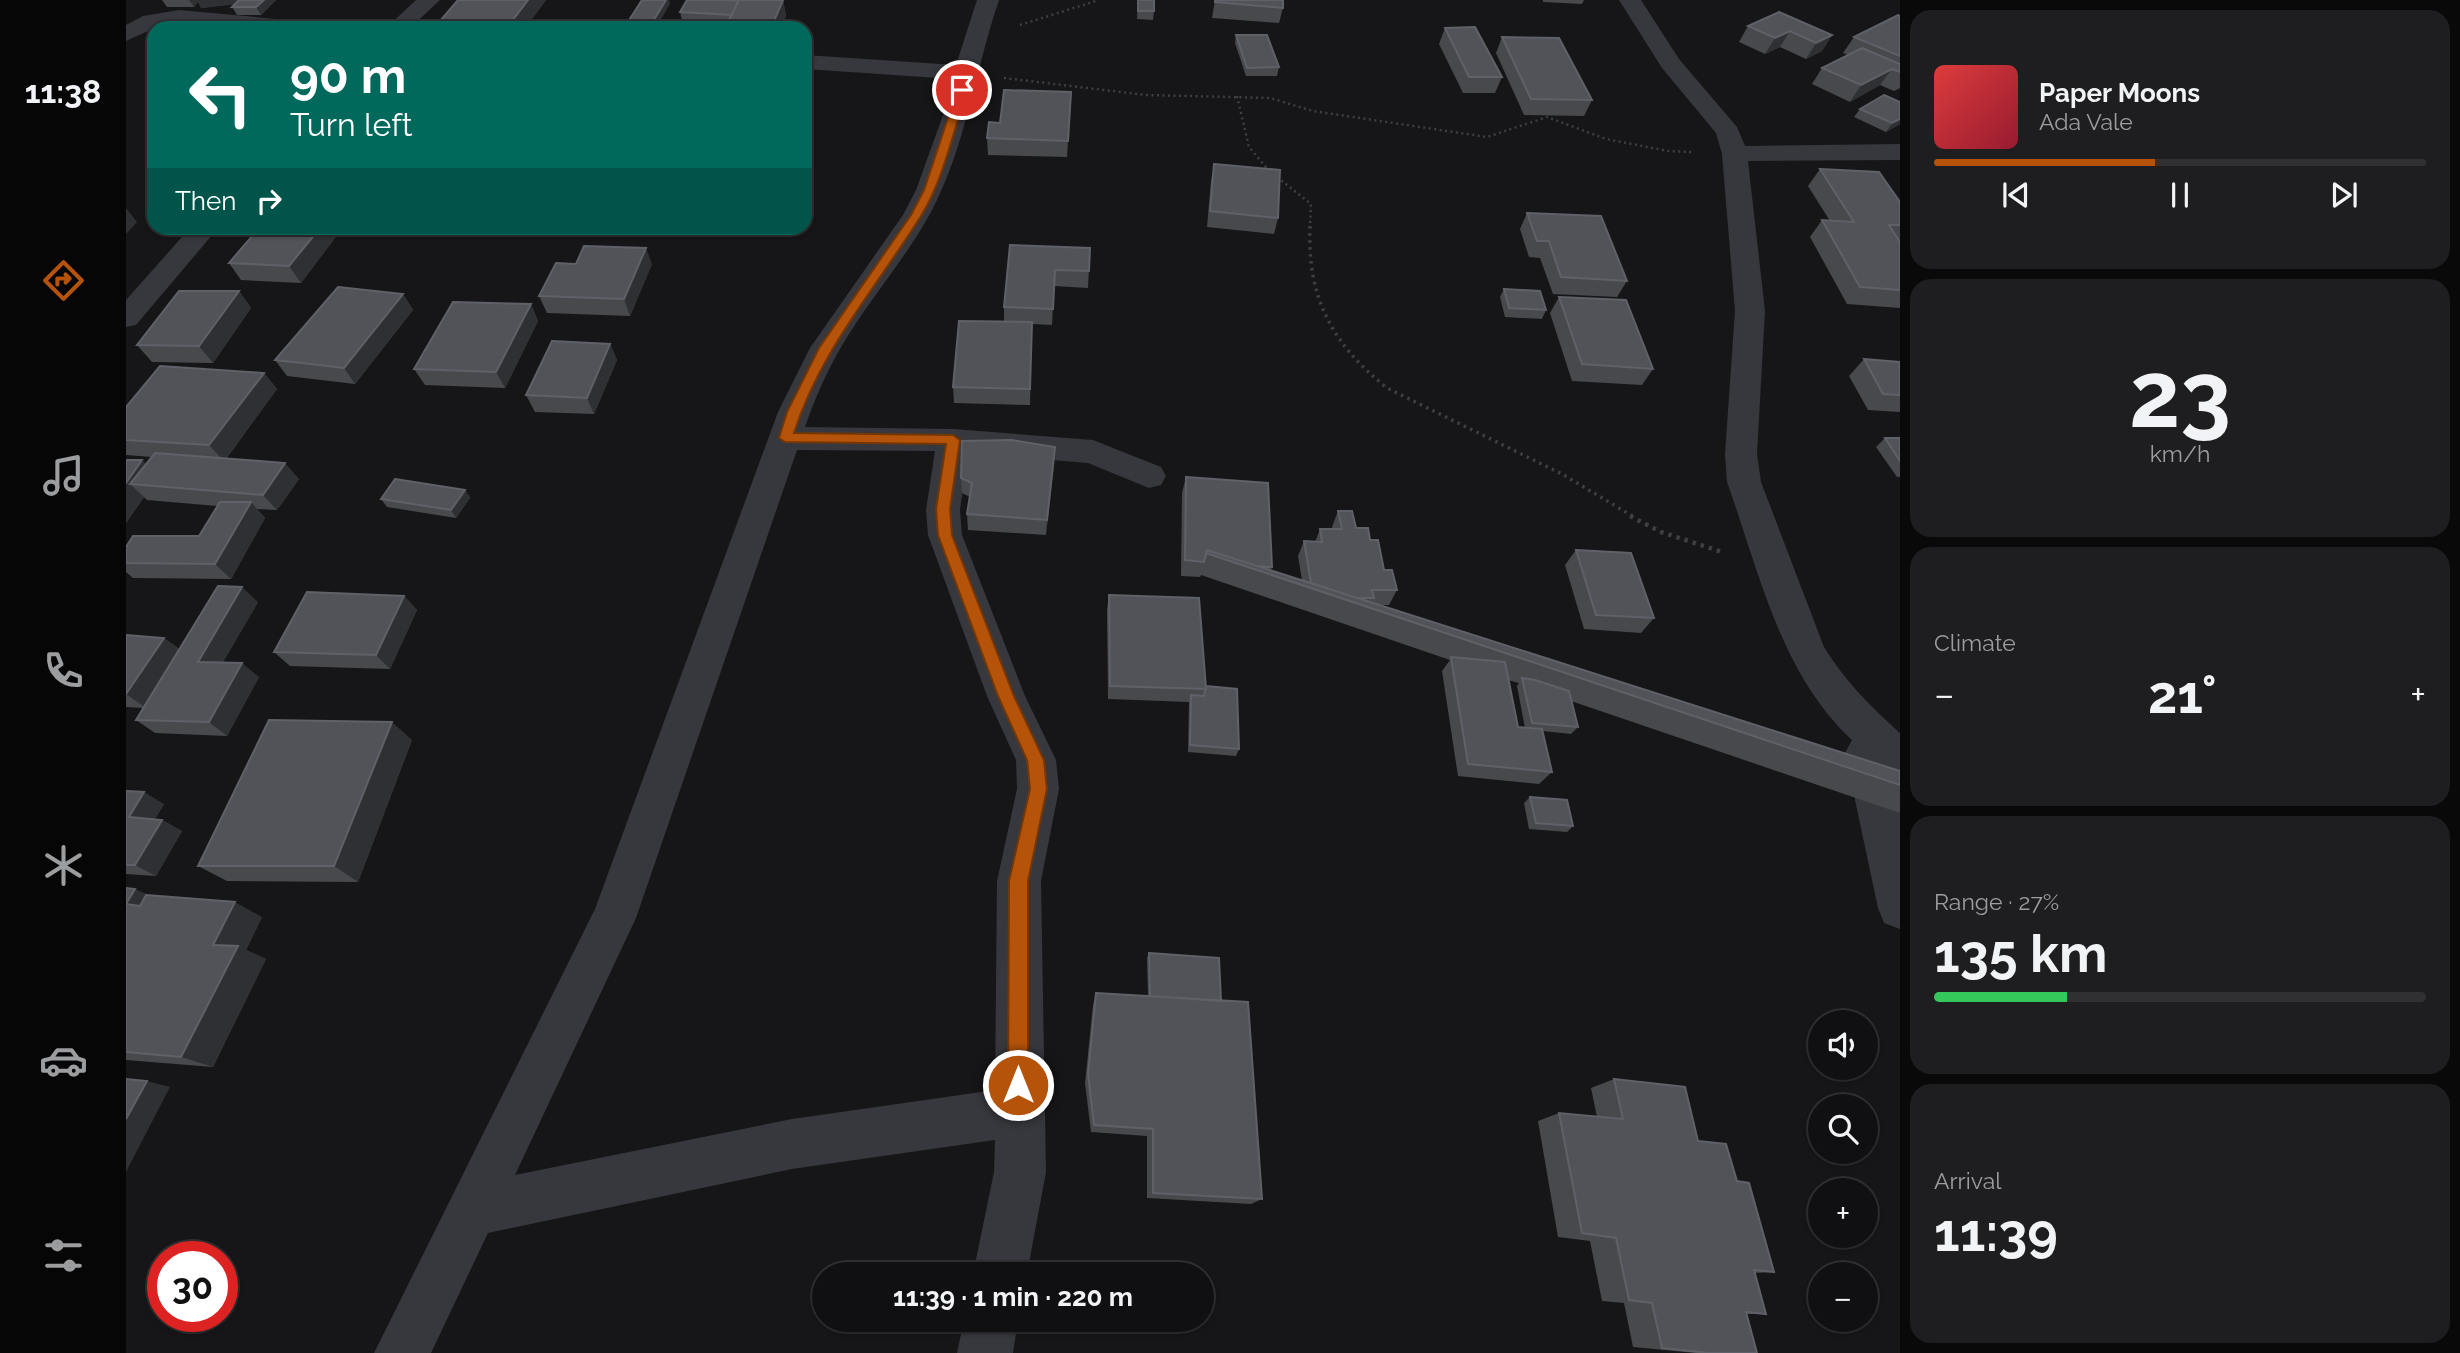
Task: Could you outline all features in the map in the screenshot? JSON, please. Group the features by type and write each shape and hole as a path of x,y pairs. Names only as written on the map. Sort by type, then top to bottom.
{"street":[{"path":"405,21 429,0"},
{"path":"402,1353 614,918 794,412 825,348 916,215 929,190 958,107 967,67 988,0"},
{"path":"1630,0 1670,63 1728,132 1735,154 1750,311 1741,469 1755,516 1807,653 1824,681 1859,721 1900,758"},
{"path":"151,21 178,17 222,21"},
{"path":"126,34 147,23"},
{"path":"812,62 967,67"},
{"path":"1735,154 1900,152"},
{"path":"126,318 198,235"},
{"path":"785,438 953,440 1093,452 1149,476"},
{"path":"953,440 943,509 945,535 1006,696 1036,760 1038,789 1018,881 1020,1172 1002,1262"},
{"path":"1859,721 1881,832 1900,908"},
{"path":"472,1210 792,1144 1018,1112"},
{"path":"985,1353 989,1332"}],"path":[{"path":"967,67 990,40 1013,27 1100,0"},
{"path":"967,67 1146,95 1270,98 1313,111 1487,137 1547,117 1606,139 1637,146 1668,151 1735,154"},
{"path":"1237,96 1244,139 1251,154 1311,204 1312,278 1336,339 1363,370 1387,388 1562,474 1619,510 1661,531 1776,570"}],"building":[{"path":"239,0 264,0 256,7 232,7"},
{"path":"458,0 528,0 512,21 440,21"},
{"path":"642,0 666,0 653,21 628,21"},
{"path":"687,0 738,1 732,15 680,12"},
{"path":"739,0 783,0 774,21 728,21"},
{"path":"1138,0 1154,0 1154,11 1138,11"},
{"path":"1283,0 1283,8 1215,2"},
{"path":"1779,12 1832,35 1816,43 1790,31 1775,38 1748,26"},
{"path":"1898,15 1900,56 1854,37"},
{"path":"1475,27 1502,77 1469,77 1445,28"},
{"path":"1236,35 1267,35 1279,67 1247,68"},
{"path":"1502,37 1559,38 1592,100 1531,99"},
{"path":"1862,48 1900,64 1900,72 1892,69 1861,85 1822,68"},
{"path":"1004,90 1071,92 1068,141 987,138 989,122 1000,123"},
{"path":"1884,95 1900,102 1900,119 1892,123 1860,109"},
{"path":"1214,164 1280,170 1278,218 1210,211"},
{"path":"1820,169 1879,172 1900,202 1900,225 1889,225 1900,242 1900,290 1860,287 1822,220 1854,222"},
{"path":"1527,213 1601,216 1627,281 1561,277 1549,241 1537,241"},
{"path":"253,235 314,235 289,266 229,263"},
{"path":"1010,245 1090,248 1089,271 1055,270 1053,309 1004,307"},
{"path":"584,246 646,248 624,299 539,296 556,263 576,264"},
{"path":"338,287 403,294 344,368 275,360"},
{"path":"1504,289 1540,291 1546,310 1509,308"},
{"path":"179,291 239,291 199,346 137,345"},
{"path":"1559,297 1626,300 1653,369 1582,364"},
{"path":"453,302 531,304 496,372 414,369"},
{"path":"959,321 1032,322 1030,389 953,387"},
{"path":"552,341 610,344 587,398 526,395"},
{"path":"1864,359 1900,362 1900,395 1883,394"},
{"path":"160,366 264,373 209,445 126,440 126,407"},
{"path":"1885,438 1900,438 1900,461"},
{"path":"1011,440 1055,447 1047,520 967,514 972,483 961,478 962,441"},
{"path":"155,453 285,463 263,495 130,484"},
{"path":"126,460 142,460 126,483"},
{"path":"1186,477 1268,483 1272,567 1257,566 1207,550 1204,562 1185,560"},
{"path":"395,479 465,490 451,510 381,499"},
{"path":"220,502 251,502 215,564 126,563 126,547 133,536 199,536"},
{"path":"1338,511 1352,511 1356,528 1368,528 1370,540 1378,540 1384,570 1392,570 1397,590 1372,590 1374,598 1357,598 1311,583 1304,541 1322,542 1320,529 1342,529"},
{"path":"1207,550 1900,771 1900,785 1206,553"},
{"path":"1576,550 1631,553 1654,618 1596,615"},
{"path":"218,586 242,587 198,662 242,663 209,722 136,720"},
{"path":"307,592 404,596 376,655 274,652"},
{"path":"1109,595 1199,598 1206,689 1110,686"},
{"path":"126,635 164,638 126,694"},
{"path":"1451,657 1505,662 1518,727 1542,729 1552,772 1468,764"},
{"path":"1522,678 1569,691 1578,727 1532,723"},
{"path":"1206,686 1237,689 1239,749 1190,745 1191,695 1204,696"},
{"path":"269,720 392,722 334,866 198,866"},
{"path":"126,791 144,792 129,817 162,820 135,865 126,865"},
{"path":"1530,797 1567,800 1573,826 1536,823"},
{"path":"126,888 135,889 126,904"},
{"path":"146,895 235,902 213,945 238,946 181,1057 126,1052 126,904 140,906"},
{"path":"1149,953 1219,958 1221,1001 1150,996"},
{"path":"1096,993 1248,1002 1262,1199 1153,1193 1153,1129 1094,1125 1088,1074"},
{"path":"126,1079 147,1081 126,1119"},
{"path":"1614,1079 1685,1087 1698,1141 1726,1144 1737,1181 1749,1183 1774,1272 1754,1270 1766,1314 1746,1312 1757,1353 1709,1353 1662,1348 1652,1303 1629,1300 1616,1238 1582,1233 1559,1113 1623,1119"}],"route":[{"path":"962,90 929,190 916,215 825,348 794,412 785,438 953,440 943,509 945,535 1006,696 1036,760 1038,789 1018,881 1018,1085"}]}
